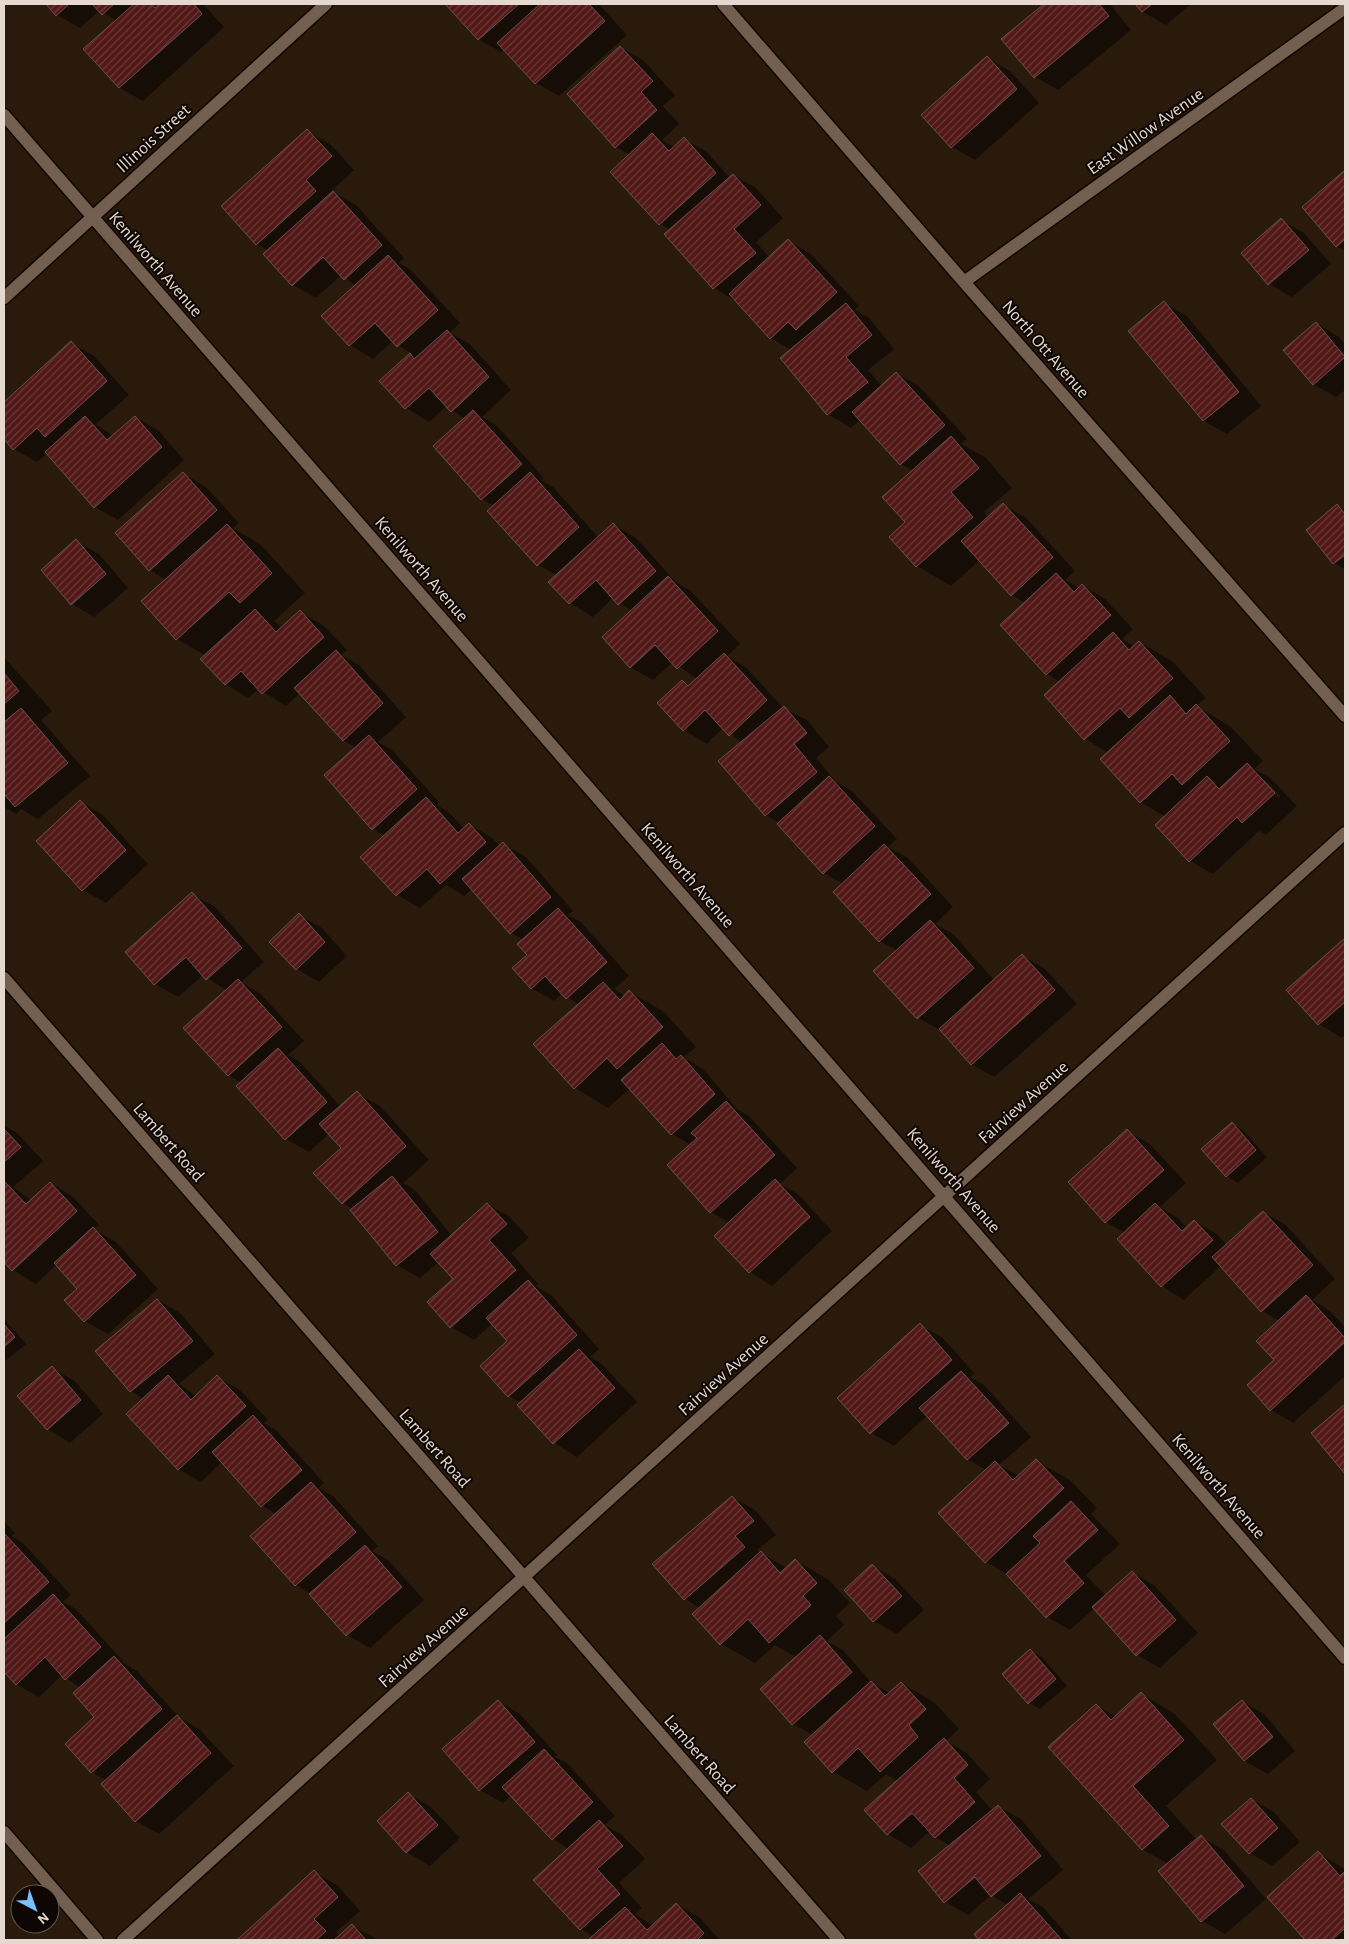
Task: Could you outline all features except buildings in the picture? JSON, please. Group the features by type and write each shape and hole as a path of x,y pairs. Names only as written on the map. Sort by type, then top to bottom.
{"street":[{"name":"Illinois Street","path":"4,298 326,4"},
{"name":"North Ott Avenue","path":"723,4 1345,716"},
{"name":"East Willow Avenue","path":"964,282 1345,8"},
{"name":"Kenilworth Avenue","path":"4,115 1345,1658"},
{"name":"Fairview Avenue","path":"123,1940 1345,833"},
{"name":"Lambert Road","path":"4,978 839,1940"},
{"path":"4,1832 97,1940"}]}
